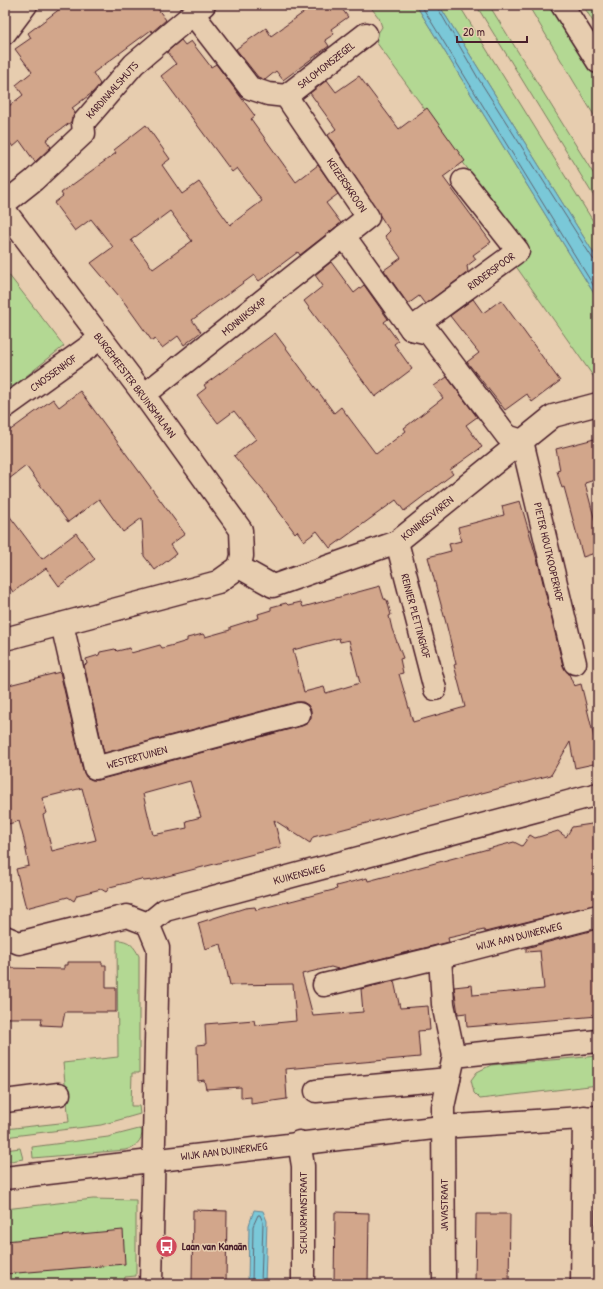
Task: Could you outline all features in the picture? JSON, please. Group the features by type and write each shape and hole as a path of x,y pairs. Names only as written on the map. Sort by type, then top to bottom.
{"street":[{"path":"5,33 26,5"},
{"path":"562,5 598,62"},
{"path":"199,10 250,88 268,94 286,96"},
{"name":"KARDINAALSMUTS","path":"5,203 34,180 84,133 83,123 134,64 199,10"},
{"name":"SALOMONSZEGEL","path":"286,96 366,34"},
{"name":"KEIZERSKROON","path":"286,96 368,217 344,236"},
{"name":"RIDDERSPOOR","path":"411,329 518,251 463,181"},
{"name":"BURGEMEESTER BRUINSMALAAN","path":"5,211 144,395 241,530 242,556 239,567"},
{"path":"344,236 411,329 429,333 507,436 522,441"},
{"name":"MONNIKSKAP","path":"144,395 344,236"},
{"name":"CNOSSENHOF","path":"5,407 100,338"},
{"name":"KONINGSVAREN","path":"239,567 273,586 396,542 553,416 598,404"},
{"name":"PIETER HOUTKOOPERHOF","path":"522,441 575,663"},
{"name":"REINIER PLETTINGHOF","path":"396,542 435,689"},
{"path":"5,640 218,582 239,567"},
{"name":"WESTERTUINEN","path":"62,624 95,768 299,714"},
{"name":"KUIKENSWEG","path":"148,924 165,910 598,794"},
{"path":"5,937 20,943 127,916 148,924 158,948 151,1284"},
{"name":"WIJK AAN DUINERWEG","path":"324,985 598,916"},
{"path":"440,957 443,1004 454,1056 443,1107 442,1127"},
{"path":"454,1056 598,1041"},
{"path":"316,1091 449,1079"},
{"path":"5,1100 59,1094"},
{"path":"582,1284 591,1117"},
{"name":"WIJK AAN DUINERWEG","path":"5,1178 299,1142 442,1127 591,1117"},
{"name":"JAVASTRAAT","path":"442,1127 444,1284"},
{"name":"SCHUURMANSTRAAT","path":"299,1142 303,1166 303,1284"}],"green space":[{"path":"369,5 416,5 598,300 598,383 515,265 529,254 374,39 382,27 379,18"},
{"path":"439,5 459,5 598,229 598,260"},
{"path":"476,5 489,5 598,181 598,203"},
{"path":"528,5 554,5 598,77 598,122"},
{"path":"583,5 598,5 598,30"},
{"path":"5,270 64,346 5,393"},
{"path":"117,940 125,941 131,944 139,956 139,1073 132,1073 131,1106 139,1106 140,1114 101,1125 5,1137 5,1129 69,1122 63,1063 118,1057"},
{"path":"598,1056 598,1085 480,1099 474,1093 471,1080 477,1072 491,1065"},
{"path":"139,1129 142,1130 142,1134 139,1141 132,1148 125,1150 33,1158 32,1147 108,1137"},
{"path":"20,1148 23,1159 5,1162 5,1150"},
{"path":"93,1199 136,1200 136,1276 125,1277 124,1284 5,1284 5,1209"}],"water":[{"path":"416,5 439,5 598,260 598,300"},
{"path":"254,1210 263,1211 267,1221 265,1284 248,1284 249,1225"}],"building":[{"path":"65,5 155,5 166,20 152,32 151,30 93,73 100,84 92,93 72,108 75,113 71,122 46,140 51,147 35,162 20,141 13,147 5,136 5,109 23,95 16,85 32,72 15,49 31,38 28,33"},
{"path":"314,5 339,5 348,17 331,29 334,34 325,40 329,46 283,80 276,71 265,80 258,77 236,49 266,28 271,36"},
{"path":"181,40 185,45 191,41 211,67 216,64 255,116 251,119 296,182 318,165 338,194 326,203 341,223 300,255 298,252 259,281 254,275 192,320 201,332 184,345 178,336 162,348 155,339 152,341 124,302 91,263 113,247 91,219 75,231 54,203 63,196 61,193 116,153 114,150 146,125 170,159 162,165 182,194 199,182 230,225 262,201 237,168 232,172 161,76 176,64 167,52","holes":["170,211 192,241 153,269 131,240"]},
{"path":"359,76 399,129 427,108 465,161 443,177 491,242 473,255 476,259 467,266 468,272 425,304 419,296 408,304 384,270 401,258 385,236 390,231 328,135 336,129 310,93 327,80 336,92"},
{"path":"331,262 354,293 364,285 388,319 384,322 398,341 394,344 412,369 375,397 304,301 323,286 315,275"},
{"path":"473,299 483,313 501,300 560,381 532,402 527,394 505,410 467,362 479,353 450,316"},
{"path":"275,333 334,413 341,407 376,454 406,431 404,428 443,398 434,386 447,377 477,417 466,425 482,447 450,470 453,474 404,511 396,500 330,548 317,531 304,541 297,531 295,533 266,494 234,456 256,439 234,411 218,423 197,395 206,388 204,385"},
{"path":"80,391 185,534 170,545 176,554 155,570 144,556 142,518 123,532 99,499 68,522 26,466 5,482 5,434 53,399 59,407"},
{"path":"598,438 598,479 585,483 595,521 598,520 598,552 583,557 564,487 562,488 557,471 560,470 556,449"},
{"path":"520,501 539,566 563,666 569,674 574,686 581,684 594,737 598,736 598,763 575,768 570,742 551,775 313,837 310,843 274,820 281,847 152,880 144,881 141,879 110,887 106,892 101,889 77,895 74,901 68,897 26,908 16,869 29,866 24,840 19,821 5,825 5,686 60,672 83,771 86,777 92,780 98,780 302,726 308,723 311,718 311,710 308,705 303,702 296,702 104,753 84,665 87,664 86,659 99,655 100,652 115,649 117,651 130,648 131,653 160,645 162,648 187,641 187,638 203,634 205,637 230,630 230,627 259,618 258,614 271,610 271,607 286,603 288,605 301,602 303,607 380,586 384,599 387,600 391,615 389,616 392,629 403,658 400,659 403,673 399,674 413,722 465,707 454,665 456,664 446,623 428,557 451,551 449,544 461,541 458,527 504,515 502,506","holes":["339,638 340,642 349,640 360,683 326,693 324,687 304,692 293,650","190,781 201,817 186,821 187,828 153,835 143,794","82,788 96,840 52,851 43,815 47,813 42,798"]},
{"path":"5,510 42,559 76,533 95,559 59,586 46,568 13,592 5,580"},
{"path":"598,823 598,904 485,932 484,930 448,938 449,942 338,969 331,967 302,974 313,1016 363,1012 361,989 394,981 400,1008 428,1006 430,1030 418,1031 420,1057 285,1069 287,1099 251,1104 251,1097 241,1098 241,1087 206,1089 204,1080 198,1081 197,1045 206,1044 205,1024 254,1020 255,1025 296,1021 293,984 230,985 221,944 205,949 198,923 245,908 255,907 256,910 337,889 336,886 367,878 368,881 514,842 522,846 530,835 535,838 558,831 566,837 572,827"},
{"path":"598,929 598,1016 467,1027 466,1013 458,1014 454,987 472,985 473,995 544,989 540,951 526,952 526,948"},
{"path":"68,962 102,962 102,965 106,965 106,988 116,988 116,1012 65,1012 62,1026 41,1025 42,1018 5,1018 5,968 64,969 64,965 68,965"},
{"path":"193,1210 227,1211 226,1284 192,1284"},
{"path":"335,1212 369,1213 368,1284 334,1284"},
{"path":"476,1214 510,1214 509,1284 475,1284"},
{"path":"123,1230 125,1264 5,1274 5,1241"}],"place":[{"name":"Laan van Kanaän","path":"166,1246"}]}
